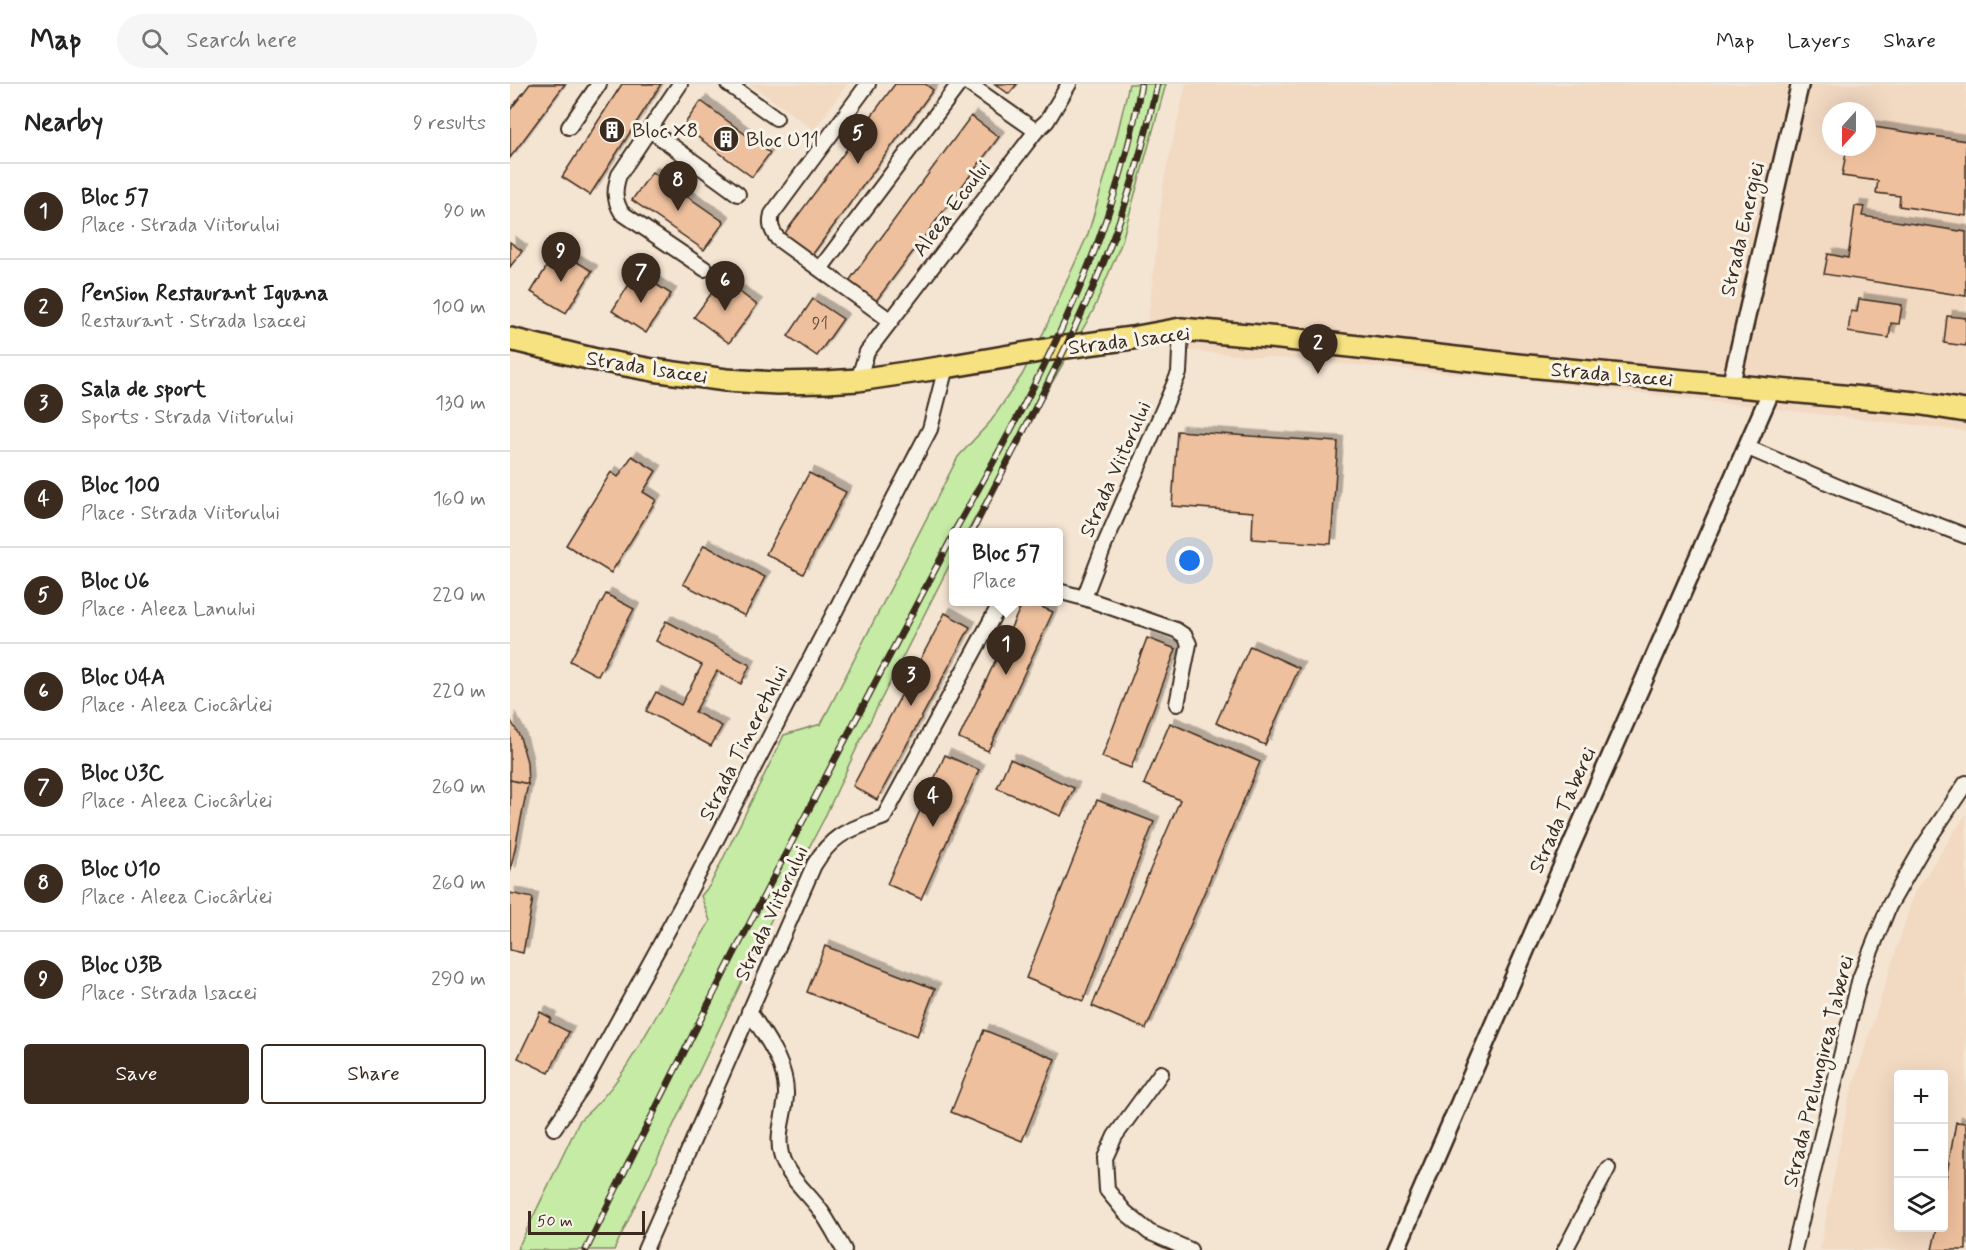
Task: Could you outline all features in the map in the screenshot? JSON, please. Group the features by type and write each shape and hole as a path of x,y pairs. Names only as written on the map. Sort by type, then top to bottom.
{"main road":[{"name":"Strada Isaccei","path":"510,339 653,370 726,380 777,382 858,380 1182,329 1517,365 1916,403 1966,411"}],"street":[{"path":"569,126 599,84"},
{"path":"680,84 619,176 615,185 616,203 622,213 705,270"},
{"path":"728,84 776,118"},
{"path":"868,84 772,214 771,226 778,239 891,321"},
{"path":"820,268 959,84"},
{"path":"969,84 1036,131"},
{"name":"Aleea Ecoului","path":"858,380 867,352 1036,131 1047,121 1069,84"},
{"name":"Strada Energiei","path":"1731,384 1800,84"},
{"path":"650,130 738,194"},
{"name":"Strada Viitorului","path":"1084,598 1179,373 1182,329"},
{"name":"Strada Tineretului","path":"554,1128 582,1087 689,892 925,439 930,429 946,367"},
{"name":"Strada Taberei","path":"1396,1250 1772,389"},
{"path":"1746,447 1843,489 1966,536"},
{"path":"1063,592 1176,630 1185,636 1189,644 1177,704"},
{"name":"Strada Viitorului","path":"645,1250 814,865 823,850 842,833 884,817 999,606"},
{"name":"Strada Prelungirea Taberei","path":"1794,1250 1860,978 1889,906 1923,847 1966,783"},
{"path":"749,1011 777,1057 784,1078 786,1095 779,1136 785,1165 819,1207 844,1250"},
{"path":"1161,1073 1115,1136 1105,1158 1107,1190 1125,1212 1149,1232 1190,1250"},
{"path":"1565,1250 1608,1168"}],"shaded area":[{"path":"750,84 847,84 814,130"},
{"path":"1186,84 1966,84 1966,431 1526,380 1170,349 1148,322 1164,180"},
{"path":"1966,814 1966,1250 1820,1250 1848,1102 1914,894"}],"green space":[{"path":"1129,84 1166,84 1121,244 1093,311 969,528 949,528 949,566 859,743 824,819 773,916 614,1250 517,1250 580,1120 604,1096 624,1070 710,921 701,896 710,885 784,735 821,724 958,457 991,421 1022,375 1088,234 1116,139"}],"building":[{"path":"530,84 565,84 510,158 510,110"},
{"name":"Bloc X8","path":"622,84 661,84 590,195 562,177"},
{"path":"895,84 925,84 933,90 810,258 782,237"},
{"path":"995,84 1017,84 1009,94"},
{"name":"Bloc U11","path":"701,101 770,153 752,177 683,126"},
{"path":"971,116 999,137 873,305 846,285"},
{"path":"1876,127 1966,141 1966,216 1899,206 1900,196 1876,193 1878,181 1842,176 1845,156 1876,156"},
{"path":"652,172 724,222 704,250 632,200"},
{"path":"1855,206 1864,207 1862,216 1966,232 1966,296 1824,274 1828,254 1848,258"},
{"path":"510,242 522,251 510,267"},
{"path":"557,250 592,271 566,313 531,292"},
{"path":"637,272 671,294 646,333 612,311"},
{"path":"722,279 757,305 729,343 694,317"},
{"path":"813,299 843,319 817,356 788,336"},
{"path":"1859,299 1902,305 1899,324 1891,323 1889,338 1848,332 1851,311 1857,312"},
{"path":"1947,316 1966,318 1966,346 1944,343"},
{"path":"1177,431 1338,442 1331,544 1252,539 1253,512 1172,506"},
{"path":"632,456 656,471 643,492 656,500 611,573 566,545 611,472 618,477"},
{"path":"809,473 846,492 803,574 766,554"},
{"path":"704,545 765,577 745,616 683,584"},
{"path":"606,594 634,609 598,676 570,661"},
{"path":"1021,606 1039,606 1053,612 988,751 959,738"},
{"path":"945,613 970,627 877,800 853,786"},
{"path":"666,621 750,665 741,684 717,671 695,712 722,726 711,746 646,711 656,692 681,705 702,665 656,641"},
{"path":"1147,638 1176,649 1131,768 1102,757"},
{"path":"1250,646 1299,668 1265,745 1216,723"},
{"path":"510,719 520,737 527,762 528,784 510,780"},
{"path":"1170,723 1260,762 1146,1029 1092,1006 1180,800 1144,784"},
{"path":"945,755 979,770 921,899 887,884"},
{"path":"1010,759 1074,788 1061,816 997,788"},
{"path":"510,780 528,784 510,873"},
{"path":"1097,800 1154,822 1083,1001 1026,978"},
{"path":"510,893 533,898 523,953 510,950"},
{"path":"825,946 935,989 917,1036 807,992"},
{"path":"540,1012 551,1018 549,1022 569,1032 549,1073 518,1058"},
{"path":"984,1030 1055,1059 1022,1141 951,1112"},
{"path":"1956,1122 1966,1123 1966,1250 1932,1250 1936,1232 1948,1232 1948,1167"}],"railway":[{"path":"956,528 1041,371 1091,259 1112,202 1129,143 1141,84"},
{"path":"974,528 1066,347 1100,271 1133,178 1157,84"},
{"path":"586,1250 675,1070 949,543"}],"place":[{"name":"Bloc X8","path":"612,130"},
{"name":"Bloc U11","path":"726,139"},
{"name":"Bloc U6","path":"858,164"},
{"name":"Bloc U10","path":"678,211"},
{"name":"Bloc U3B","path":"561,282"},
{"name":"Bloc U3C","path":"641,303"},
{"name":"Bloc U4A","path":"725,311"},
{"name":"Pension Restaurant Iguana","path":"1318,374"},
{"name":"Bloc 57","path":"1006,675"},
{"name":"Sala de sport","path":"911,706"},
{"name":"Bloc 100","path":"933,827"}]}
